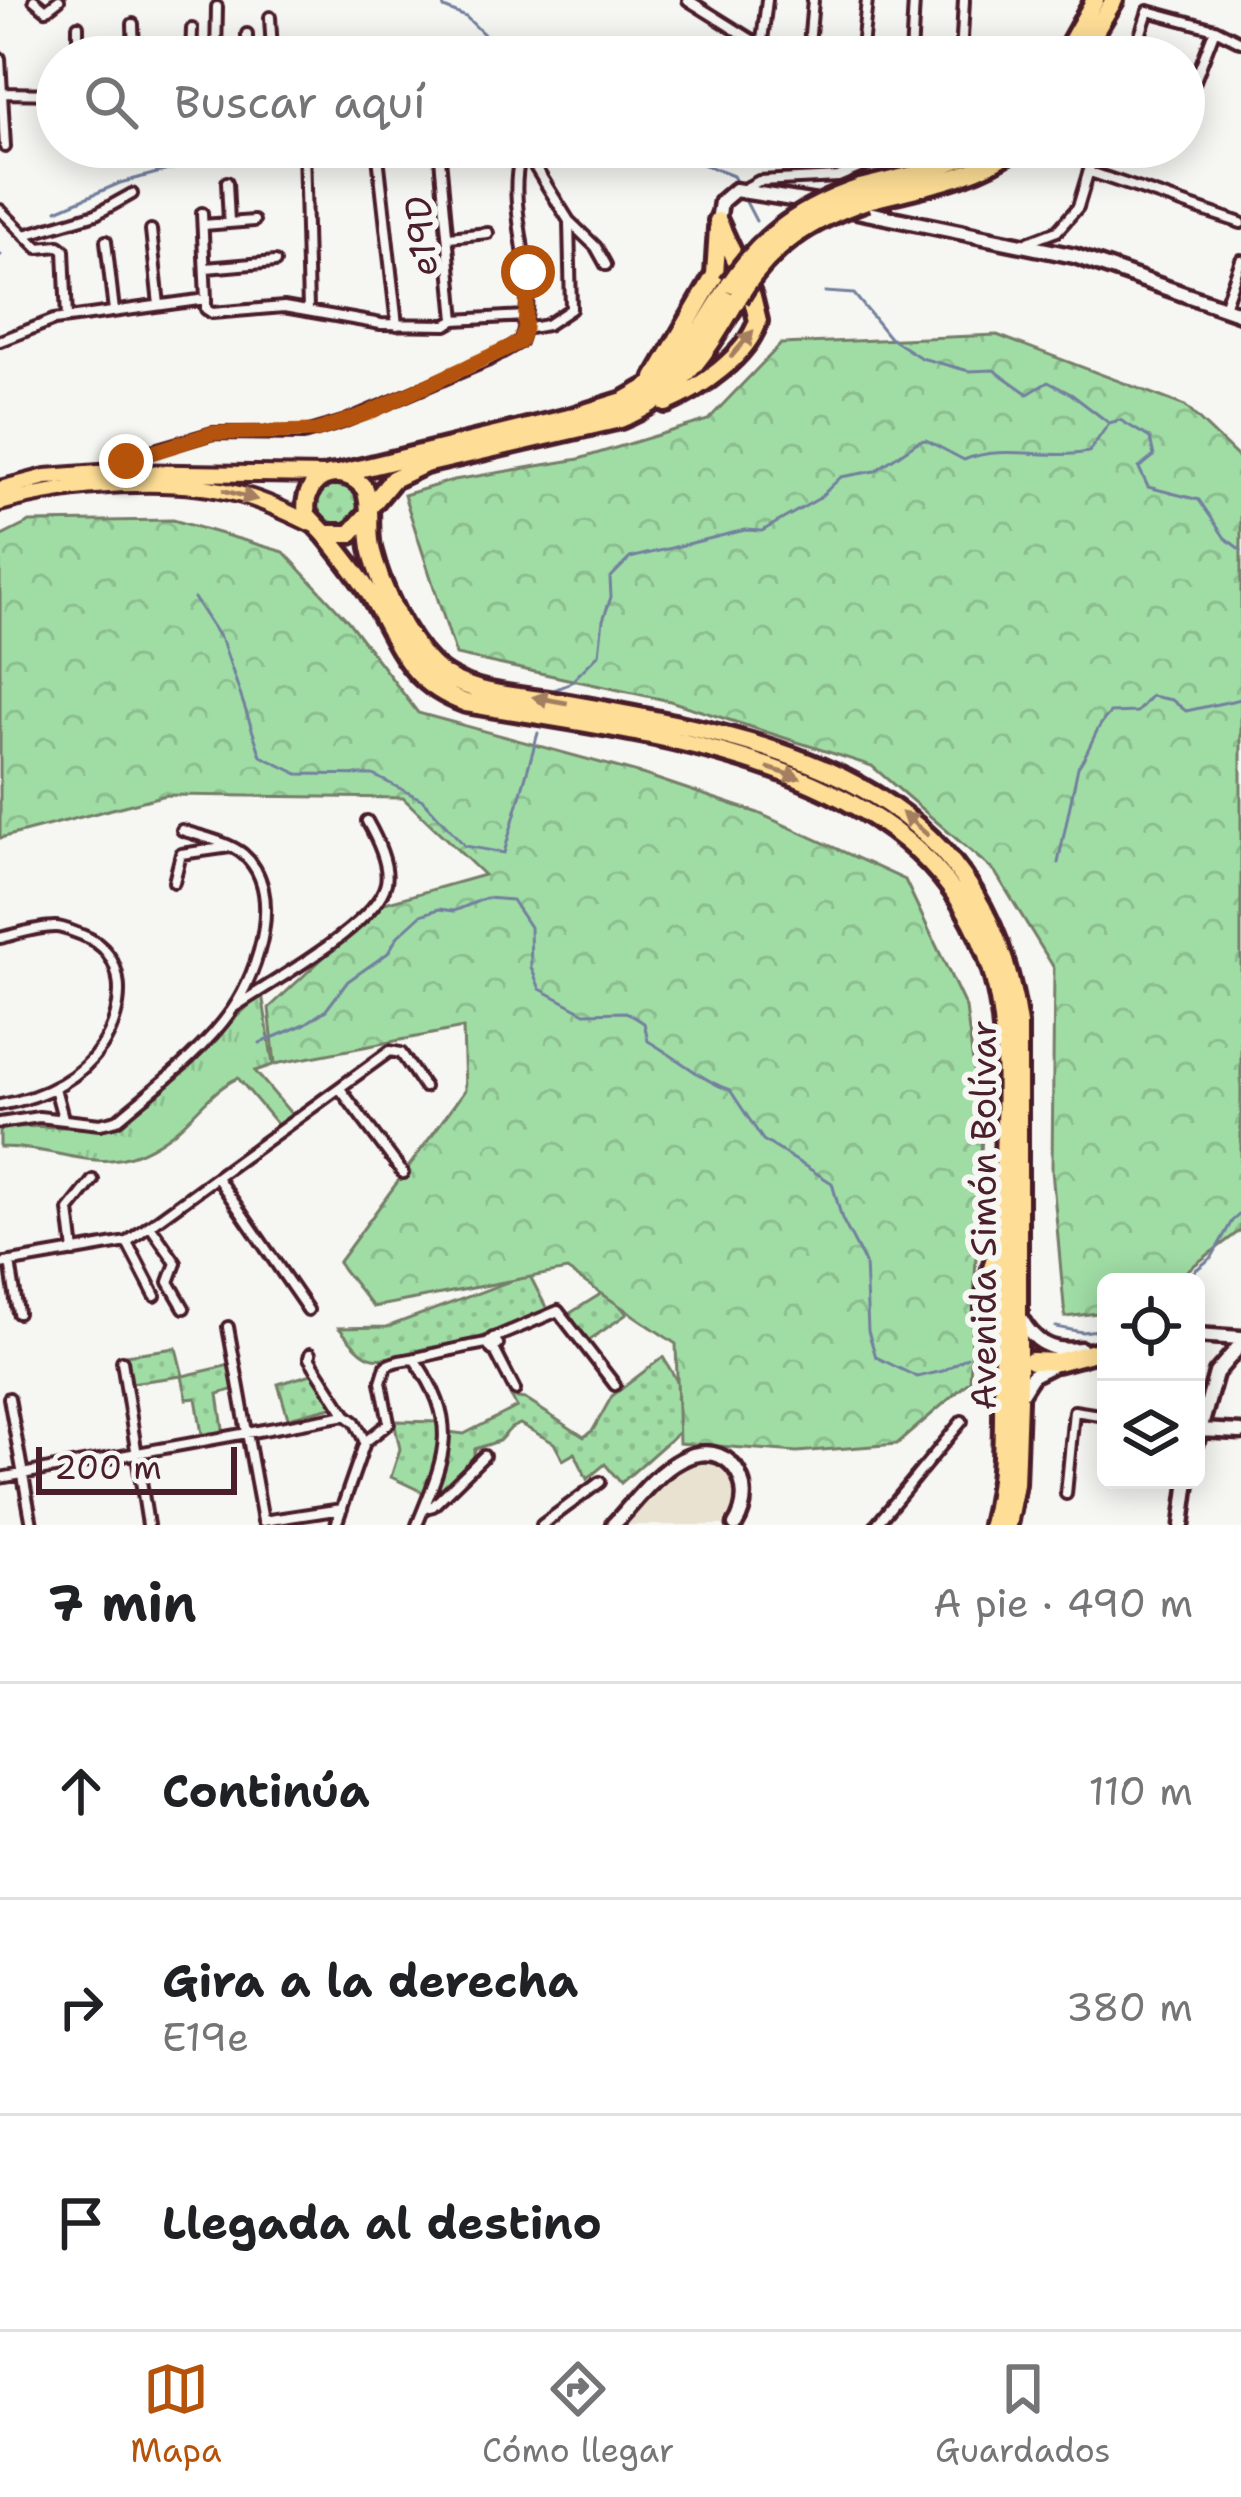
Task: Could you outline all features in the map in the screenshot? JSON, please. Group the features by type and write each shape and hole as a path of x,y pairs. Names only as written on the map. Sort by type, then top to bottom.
{"highway":[{"path":"1075,36 1095,0"},
{"path":"1093,36 1114,0"},
{"path":"718,221 758,310 754,332 741,349 692,389 665,403 648,397 326,474 306,496 318,528 350,533 393,479 424,464 620,418 648,397 681,363 734,291 746,258 786,223 801,212 934,168"},
{"path":"864,194 979,168"},
{"path":"648,397 715,275 718,221"},
{"path":"326,474 325,466 458,443"},
{"path":"326,474 359,481 368,512"},
{"name":"Avenida Simón Bolívar","path":"368,512 372,552 400,616 414,644 442,673 473,687 621,713 787,755 850,779 886,800 948,854 991,922 1013,988 1018,1024 1018,1400 1015,1484 1006,1525"},
{"name":"Avenida Simón Bolívar","path":"318,528 368,590 410,666 441,694 466,704 671,741 783,772 860,805 932,864 972,924 997,991 1004,1085 1004,1431 992,1525"},
{"path":"995,1342 985,1308 1003,1216"},
{"path":"1032,1361 1063,1361 1097,1351"}],"main road":[{"path":"0,489 46,477 113,472 326,474"},
{"path":"0,503 79,488 198,487 244,495 318,528"}],"street":[{"path":"34,0 46,10 59,0"},
{"path":"688,0 742,36"},
{"path":"763,36 767,0"},
{"path":"810,36 813,0"},
{"path":"863,36 867,0"},
{"path":"911,36 914,0"},
{"path":"962,36 964,0"},
{"path":"216,36 217,7"},
{"path":"1140,36 1148,11 1215,29 1241,42"},
{"path":"270,17 271,36"},
{"path":"133,24 133,36"},
{"path":"78,26 78,36"},
{"path":"192,29 192,36"},
{"path":"1205,55 1215,29"},
{"path":"0,58 4,146"},
{"path":"3,93 36,94"},
{"path":"305,168 308,310"},
{"path":"379,168 397,325"},
{"name":"e19D","path":"442,168 455,320"},
{"path":"113,472 144,453 213,433 316,431 366,414 520,342 528,272 520,168"},
{"path":"536,168 569,221 596,247 606,265"},
{"path":"718,221 726,195 759,181 862,168"},
{"path":"1015,245 1058,231 1078,207 1090,168"},
{"path":"1090,172 1241,224"},
{"path":"227,182 229,222"},
{"path":"744,189 1113,266 1241,314"},
{"path":"25,235 96,214 132,194"},
{"path":"0,211 38,248 64,250 68,318"},
{"path":"202,213 206,309 212,313 284,307 397,325 446,326 455,320 525,316"},
{"path":"203,225 254,220"},
{"path":"525,329 548,325 571,309 569,221"},
{"path":"151,230 159,305"},
{"path":"449,236 488,232"},
{"path":"106,241 114,311"},
{"path":"1223,307 1241,260"},
{"path":"206,268 275,262"},
{"path":"0,341 39,324 68,318 206,299"},
{"path":"144,453 144,472"},
{"path":"0,1123 117,1120 235,1007 316,956 378,899 386,884 386,866 367,821"},
{"path":"182,830 232,847 252,864 266,898 264,933 235,1007"},
{"path":"174,882 182,854 232,847"},
{"path":"0,938 62,928 94,940 117,970 118,1010 102,1047 55,1088 0,1105"},
{"path":"18,1312 5,1263 127,1242 390,1051 401,1053 424,1088"},
{"path":"55,1088 63,1118"},
{"path":"341,1090 404,1173"},
{"path":"218,1179 308,1310"},
{"path":"74,1252 69,1210 93,1180"},
{"path":"151,1227 176,1263 169,1282 184,1308"},
{"path":"127,1242 155,1296"},
{"path":"336,1525 364,1442 389,1423 381,1382 386,1366 403,1358 491,1343 558,1311 615,1385"},
{"path":"1018,1313 1031,1334 1051,1348 1097,1349"},
{"path":"228,1327 263,1521 342,1509"},
{"path":"1205,1336 1241,1341"},
{"path":"1205,1409 1216,1373 1241,1341"},
{"path":"491,1343 515,1390"},
{"path":"1018,1400 1028,1380 1040,1370 1097,1351"},
{"path":"310,1354 364,1442"},
{"path":"414,1359 439,1404 445,1441 440,1473 417,1525"},
{"path":"122,1361 148,1525"},
{"path":"9,1398 32,1525"},
{"path":"1066,1494 1074,1411 1097,1415"},
{"path":"0,1478 346,1415"},
{"path":"876,1525 962,1421"},
{"path":"1205,1434 1241,1432"},
{"path":"613,1525 666,1469 702,1453 723,1456 742,1478 745,1506 735,1525"},
{"path":"424,1508 433,1506 484,1456"},
{"path":"542,1525 600,1482"},
{"path":"1182,1525 1187,1489"}],"shaded area":[{"path":"712,1457 730,1467 742,1494 731,1525 620,1525 662,1478 684,1462"}],"green space":[{"path":"997,335 1185,406 1241,460 1241,1230 1184,1273 1097,1273 1097,1313 1065,1317 1052,1170 1054,968 995,872 872,766 670,701 456,655 404,495 454,480 579,459 708,420 781,344"},
{"path":"338,481 355,487 364,502 357,527 316,526 311,500 321,486"},
{"path":"173,520 284,552 348,621 418,713 645,775 758,813 905,880 966,1008 982,1133 970,1381 897,1444 797,1452 679,1443 676,1344 567,1270 373,1307 338,1263 465,1090 463,1028 275,1064 269,1008 381,904 484,875 403,798 166,795 0,838 0,537 30,522"},
{"path":"262,993 273,1065 255,1071 294,1117 280,1128 238,1078 212,1095 173,1133 128,1157 88,1160 0,1147 0,1128 124,1123"},
{"path":"529,1274 549,1313 482,1337 484,1342 379,1358 365,1354 339,1328 387,1327"},
{"path":"607,1290 627,1314 585,1343 564,1317"},
{"path":"176,1348 183,1376 230,1365 235,1389 218,1394 224,1436 203,1440 196,1398 187,1399 182,1376 130,1383 125,1355"},
{"path":"663,1357 697,1416 621,1483 605,1464 587,1479 575,1453 563,1460 554,1443 520,1424 499,1441 475,1449 473,1459 433,1498 448,1458 448,1432 464,1434 517,1407 511,1397 525,1399 584,1437 612,1396"},
{"path":"315,1373 336,1406 288,1418 278,1384"},
{"path":"394,1421 439,1422 440,1445 427,1494 391,1477 400,1449"}],"waterway":[{"path":"442,0 444,8 466,17 486,36"},
{"path":"57,210 120,183 175,168"},
{"path":"713,168 733,176 739,187"},
{"path":"743,196 756,221"},
{"path":"825,292 854,294 890,338 921,358 969,371 994,370 1028,394 1048,382 1109,423 1120,420 1150,438 1154,456 1139,468 1148,487 1199,500 1225,538 1241,550"},
{"path":"549,692 569,684 599,654 611,597 610,578 630,558 745,530 762,531 818,499 841,477 875,471 919,441 926,440 964,460 994,453 1073,454 1089,452 1109,423"},
{"path":"194,598 223,643 261,756 298,774 373,775 423,800 465,846 504,853 538,733"},
{"path":"1058,863 1078,767 1110,713 1137,712 1151,696 1172,700 1186,711 1241,699"},
{"path":"260,1043 326,1010 348,981 388,953 421,915 439,909 454,911 486,898 512,900 530,927 531,967 540,989 585,1013 626,1012 644,1023 648,1041 730,1090 763,1140 832,1183 842,1219 865,1263 868,1331 876,1357 917,1377 943,1371 967,1357"},
{"path":"1192,1273 1212,1257 1241,1213"},
{"path":"1056,1327 1097,1330"}],"route":[{"path":"126,461 213,433 316,431 487,361 520,342 528,272"}]}
